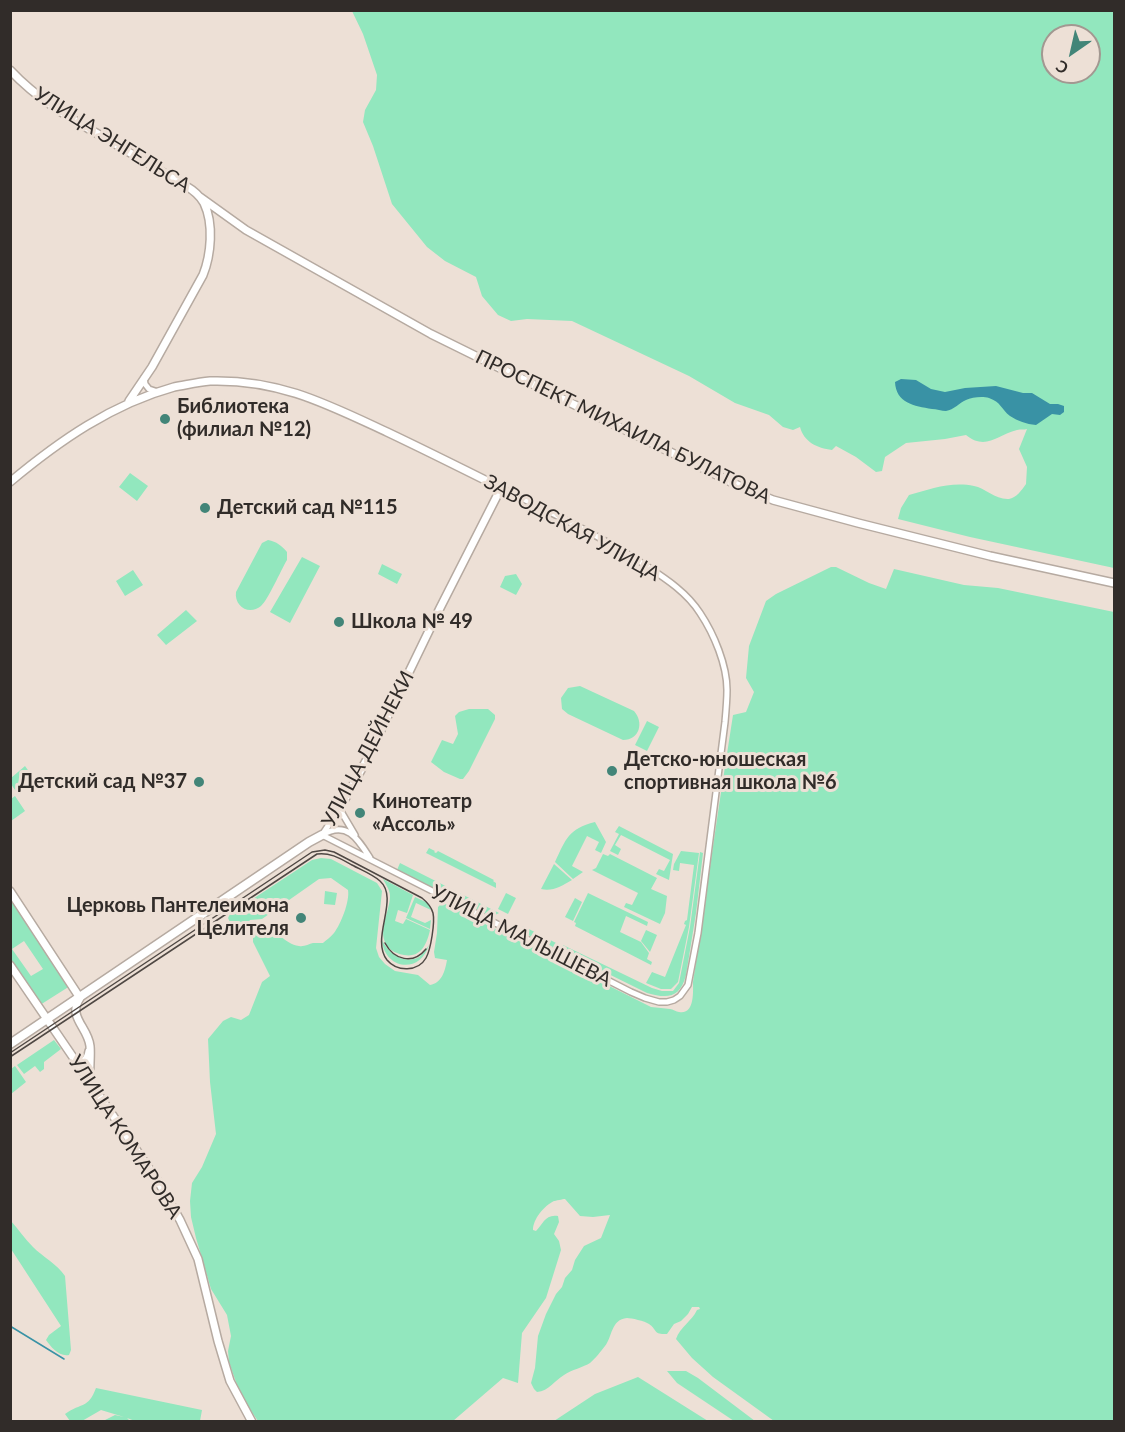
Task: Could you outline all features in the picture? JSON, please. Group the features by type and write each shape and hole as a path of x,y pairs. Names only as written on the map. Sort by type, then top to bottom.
{"main road":[{"name":"УЛИЦА ДЕЙНЕКИ","path":"10,1044 322,835"}],"street":[{"name":"УЛИЦА ЭНГЕЛЬСА","path":"10,70 32,91 69,117 186,186 200,197 205,206 210,247 207,264 186,307 144,378"},
{"name":"ПРОСПЕКТ МИХАИЛА БУЛАТОВА","path":"200,197 246,230 431,334 735,484 773,500 858,523 990,556 1114,583"},
{"path":"144,378 149,389 158,392"},
{"name":"ЗАВОДСКАЯ УЛИЦА","path":"127,403 144,378"},
{"name":"ЗАВОДСКАЯ УЛИЦА","path":"10,482 86,426 127,403 158,392 208,381 242,382 300,393 336,409 501,488 615,547 670,582 701,613 711,630 724,671 727,689 723,742 698,933 688,985 674,1000"},
{"name":"УЛИЦА ДЕЙНЕКИ","path":"322,835 366,761 501,488"},
{"path":"341,806 342,813 359,842"},
{"name":"УЛИЦА МАЛЫШЕВА","path":"322,835 338,829 347,831 354,835 371,859"},
{"name":"УЛИЦА МАЛЫШЕВА","path":"322,835 631,992 659,1002 674,1000"},
{"path":"10,891 80,998 75,1008 90,1045 90,1081"},
{"name":"УЛИЦА КОМАРОВА","path":"10,965 161,1185 178,1214 198,1259 230,1381 252,1422"},
{"path":"60,1010 72,1014 82,1027"},
{"path":"75,1060 80,1062 85,1059 88,1052 88,1040"}],"green space":[{"path":"352,11 1114,11 1114,568 898,519 901,508 909,495 941,486 966,485 978,487 1004,499 1014,497 1026,484 1027,467 1019,449 1027,429 1010,432 986,442 973,440 966,435 906,443 885,457 882,471 876,472 836,446 832,450 812,443 805,437 800,427 793,430 783,427 769,415 735,403 689,376 572,321 527,319 511,321 498,315 482,296 476,277 445,261 427,247 392,204 363,122 365,110 376,90 377,75 363,34"},
{"path":"130,473 148,486 137,501 119,487"},
{"path":"268,540 281,546 287,552 287,560 264,603 256,609 247,610 237,602 236,592 262,543"},
{"path":"302,557 320,566 290,623 270,612"},
{"path":"382,564 402,574 397,584 378,574"},
{"path":"831,567 836,567 886,589 894,569 964,585 998,588 1114,612 1114,1421 774,1421 713,1377 676,1339 680,1331 700,1309 699,1307 692,1307 688,1314 674,1324 667,1334 657,1333 644,1322 629,1318 622,1319 615,1325 605,1346 590,1363 567,1373 548,1388 537,1392 531,1383 538,1336 546,1314 584,1246 601,1238 610,1215 580,1216 565,1199 554,1201 546,1206 533,1226 533,1230 536,1231 547,1218 558,1216 559,1222 554,1234 561,1250 546,1298 522,1333 518,1383 503,1378 453,1421 258,1421 237,1385 229,1362 228,1351 231,1336 227,1315 211,1289 191,1217 192,1183 202,1167 216,1134 208,1039 223,1021 231,1017 241,1020 249,1015 262,982 270,976 253,942 253,936 260,931 267,930 299,946 323,943 333,934 339,924 346,906 348,890 331,878 319,879 262,919 250,920 244,927 235,928 228,918 230,914 312,860 331,859 377,883 382,891 376,948 379,957 395,971 418,975 430,985 440,979 447,960 435,958 434,952 438,907 446,904 651,1007 679,1012 688,1010 692,1002 693,982 733,715 746,712 754,692 746,678 749,646 766,601"},
{"path":"133,570 143,585 125,596 116,581"},
{"path":"516,574 522,584 516,595 500,587 505,576"},
{"path":"186,610 197,621 166,645 157,635"},
{"path":"580,686 634,711 639,720 637,734 623,740 562,709 561,698 568,688"},
{"path":"469,709 488,709 495,715 495,719 469,771 463,779 460,779 444,772 431,762 442,740 453,744 458,734 455,716"},
{"path":"647,721 659,727 647,751 635,745"},
{"path":"25,766 35,780 17,793 11,784 11,778"},
{"path":"15,796 25,811 11,821 11,799"},
{"path":"595,822 606,842 601,853 595,850 599,842 587,836 572,866 583,872 573,879 555,862 573,832"},
{"path":"619,826 673,854 669,880 656,874 659,869 664,871 670,860 621,835 615,845 621,849 618,855 610,851 619,834 615,832"},
{"path":"429,848 494,880 496,888 426,853"},
{"path":"681,851 699,853 689,927 678,982 671,989 661,989 646,983 652,972 665,977 687,920 694,865 680,863 679,871 673,870"},
{"path":"700,852 703,853 686,975 677,992 667,996 647,993 562,951 563,945 652,988 673,991 679,983 690,927"},
{"path":"603,854 608,856 610,854 657,878 651,889 667,896 665,913 660,924 624,907 626,903 632,905 638,893 592,870 596,868"},
{"path":"400,863 499,913 491,917 397,870"},
{"path":"554,864 572,880 553,889 541,889"},
{"path":"383,879 413,895 407,913 398,910 395,921 403,924 406,919 430,930 425,945 415,954 404,955 395,952 385,941 383,928 390,896"},
{"path":"325,891 337,893 335,905 324,904"},
{"path":"506,893 516,898 508,914 498,909"},
{"path":"588,893 648,922 647,926 626,916 620,932 641,942 649,953 647,959 652,962 651,965 575,926 574,922"},
{"path":"11,896 70,986 40,1005 11,961","holes":["24,941 43,969 31,976 12,949"]},
{"path":"415,897 428,903 431,910 416,903 411,917 425,923 431,920 430,929 406,918"},
{"path":"575,898 582,902 573,921 565,917"},
{"path":"523,926 558,944 555,948 522,932"},
{"path":"646,930 657,935 650,952 641,941"},
{"path":"382,940 392,953 408,960 419,957 429,945 418,961 403,965 389,957 384,950"},
{"path":"54,1040 61,1049 44,1062 44,1069 40,1072 35,1066 24,1074 17,1065"},
{"path":"15,1066 26,1082 11,1094 11,1069"},
{"path":"11,1221 33,1247 65,1276 71,1350 69,1355 59,1353 46,1340 61,1326 11,1249"},
{"path":"667,1371 686,1371 755,1421 734,1421 677,1383"},
{"path":"638,1377 708,1421 554,1421 595,1394"},
{"path":"96,1388 202,1410 200,1421 135,1421 127,1418 130,1421 103,1421 115,1415 124,1417 101,1410 82,1421 70,1421 65,1414 87,1402"}],"water":[{"path":"901,379 916,380 931,389 945,392 996,386 1032,393 1050,404 1064,406 1064,412 1060,415 1052,414 1036,425 1013,418 987,397 968,399 946,411 925,408 902,399 895,382"}],"waterway":[{"path":"10,1326 64,1359"}],"tram line":[{"path":"10,1053 312,852 325,850 334,852 422,898 429,904 433,913 432,936 426,958 413,968 396,967 387,960 383,951 387,898 380,881 335,856 317,854 10,1057"},
{"path":"385,943 398,957 410,959 426,949"}],"place":[{"name":"Библиотека (филиал №12)","path":"165,419"},
{"name":"Детский сад №115","path":"205,508"},
{"name":"Школа № 49","path":"339,622"},
{"name":"Детско-юношеская спортивная школа №6","path":"612,771"},
{"name":"Детский сад №37","path":"199,782"},
{"name":"Кинотеатр «Ассоль»","path":"360,813"},
{"name":"Церковь Пантелеимона Целителя","path":"301,918"}]}
